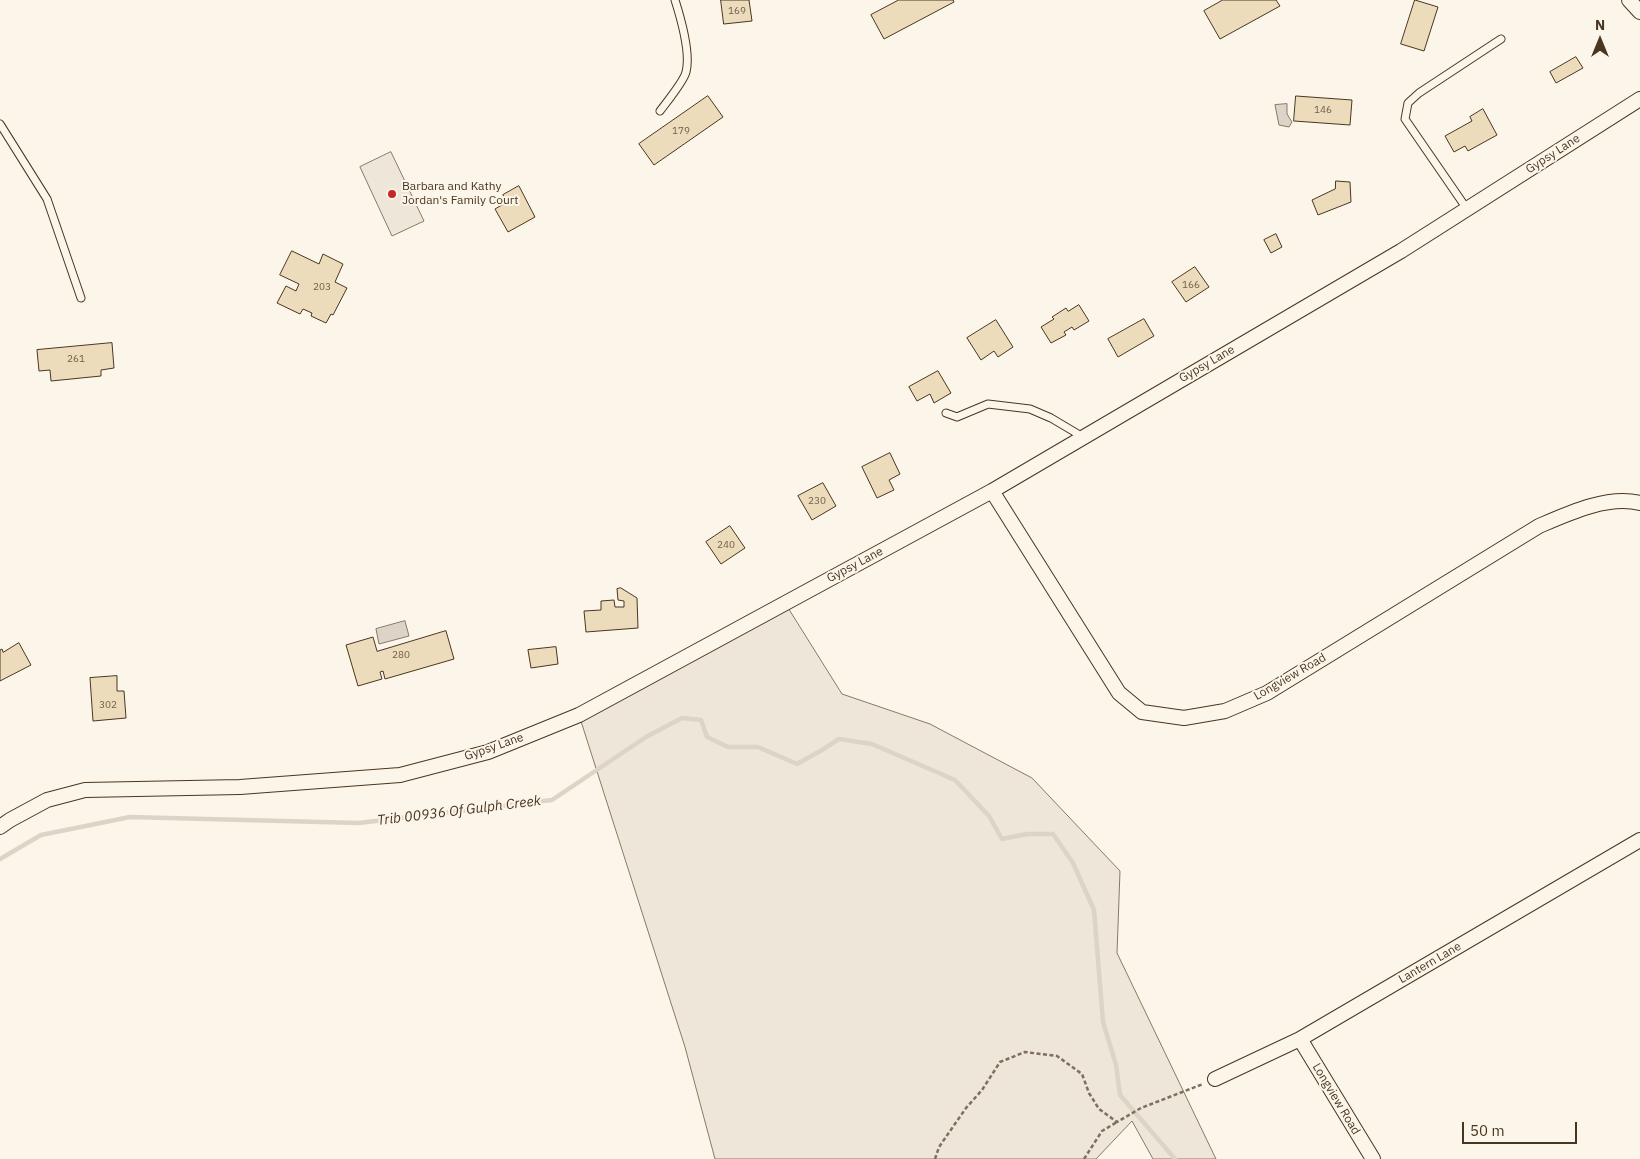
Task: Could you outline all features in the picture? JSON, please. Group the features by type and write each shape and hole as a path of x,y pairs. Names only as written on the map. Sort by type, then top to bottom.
{"street":[{"path":"1628,0 1640,12"},
{"name":"Gypsy Lane","path":"0,827 47,800 85,790 240,787 400,775 488,752 579,714 992,491 1393,256 1640,99"},
{"name":"Longview Road","path":"992,491 1118,692 1142,712 1184,718 1224,711 1267,692 1540,526 1586,507 1631,501 1640,503"},
{"name":"Lantern Lane","path":"1215,1079 1300,1039 1640,840"},
{"name":"Longview Road","path":"1300,1039 1373,1159"}],"lane":[{"path":"660,111 686,73 683,24 675,0"},
{"path":"1467,209 1405,119 1408,103 1419,93 1501,39"},
{"path":"0,124 47,199 81,298"},
{"path":"946,413 957,417 988,404 1030,409 1051,418 1084,437"}],"path":[{"path":"934,1159 939,1147 982,1090 1000,1062 1025,1052 1056,1056 1082,1074 1088,1093 1099,1109 1117,1122"},
{"path":"1084,1159 1102,1131 1140,1108 1215,1079"}],"shaded area":[{"path":"1287,104 1287,114 1292,122 1289,127 1279,125 1275,105"},
{"name":"Barbara and Kathy Jordan's Family Court","path":"391,152 424,221 392,236 360,167"},
{"path":"785,603 842,694 930,724 1032,778 1120,871 1117,953 1216,1159 1153,1159 1132,1121 1096,1159 715,1159 685,1047 579,715"},
{"path":"405,621 409,636 379,644 376,629"}],"building":[{"path":"721,0 749,0 752,21 724,24"},
{"path":"899,0 953,0 954,2 884,39 871,15"},
{"path":"1223,0 1276,0 1280,6 1220,39 1204,11"},
{"path":"1415,0 1438,7 1424,51 1401,44"},
{"path":"1576,57 1583,68 1556,83 1550,72"},
{"path":"708,96 723,117 654,165 639,144"},
{"path":"1296,96 1352,100 1350,125 1294,121"},
{"path":"1483,109 1497,135 1468,151 1465,146 1454,152 1445,136 1472,121 1470,117"},
{"path":"1336,181 1350,182 1351,202 1318,215 1312,200 1335,189"},
{"path":"519,186 535,217 508,232 495,209 507,202 503,195"},
{"path":"1276,234 1282,247 1271,253 1264,240"},
{"path":"292,251 319,264 323,254 343,264 335,282 347,288 333,315 331,314 326,323 311,316 312,313 303,309 300,314 277,303 286,286 296,291 299,284 280,275"},
{"path":"1195,267 1209,287 1186,302 1172,282"},
{"path":"1079,305 1089,321 1074,330 1072,327 1064,332 1066,335 1051,343 1041,327 1066,308 1068,311"},
{"path":"1144,319 1154,336 1118,357 1108,339"},
{"path":"996,320 1013,347 998,357 994,351 981,360 967,338"},
{"path":"112,343 114,368 101,370 101,376 51,381 50,370 39,371 37,350"},
{"path":"938,371 951,393 934,403 930,394 917,401 909,387"},
{"path":"890,453 900,474 889,480 894,490 877,498 862,467"},
{"path":"823,483 836,506 812,520 798,496"},
{"path":"730,526 745,548 721,564 706,542"},
{"path":"621,588 637,598 638,628 586,632 584,611 601,610 601,601 614,600 615,607 624,607 624,601 618,600 617,589"},
{"path":"446,631 454,659 385,679 383,671 380,672 382,679 358,686 346,645 373,637 377,651"},
{"path":"19,643 31,665 0,681 0,650 2,649 3,652"},
{"path":"556,647 558,664 531,668 528,650"},
{"path":"117,676 117,691 124,691 126,718 93,721 90,678"}],"waterway":[{"name":"Trib 00936 Of Gulph Creek","path":"0,859 41,835 130,817 359,823 552,800 646,737 682,718 701,720 707,737 728,747 758,747 797,764 839,739 872,744 955,780 989,816 1002,839 1027,834 1053,834 1073,863 1094,910 1103,1022 1116,1065 1120,1095 1175,1159"}],"place":[{"name":"Barbara and Kathy Jordan's Family Court","path":"392,194"}]}
